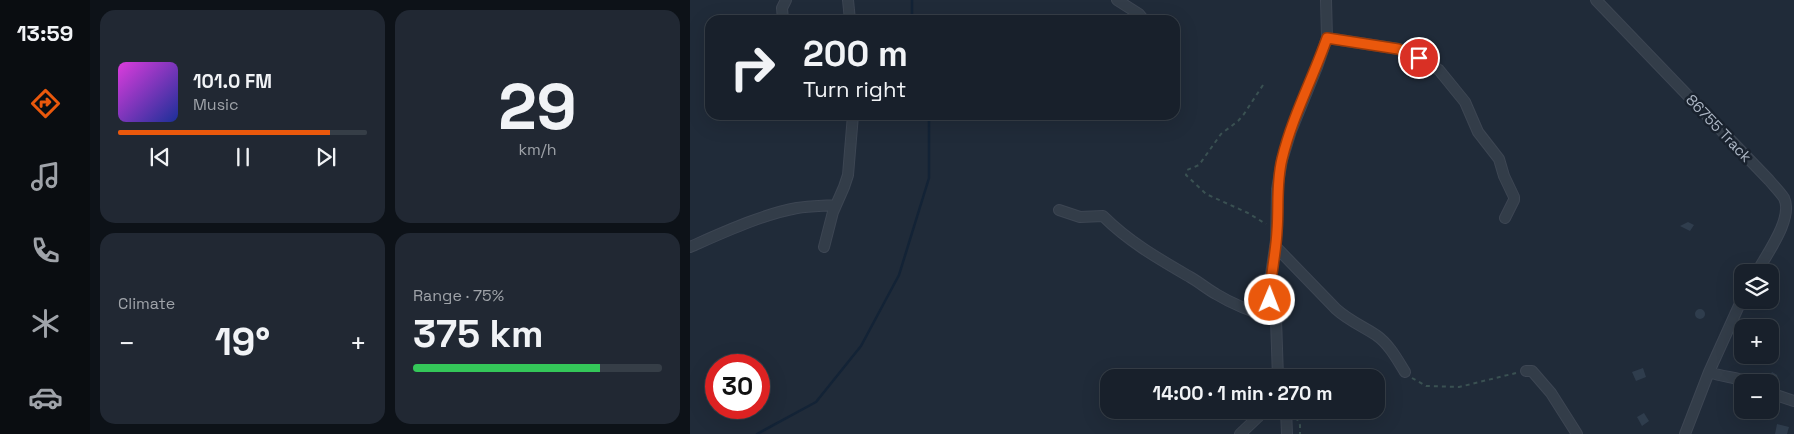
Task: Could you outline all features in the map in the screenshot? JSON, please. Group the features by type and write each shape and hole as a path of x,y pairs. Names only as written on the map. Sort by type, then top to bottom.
{"street":[{"path":"783,15 782,8 786,0"},
{"path":"848,0 850,15"},
{"path":"1117,0 1140,15"},
{"path":"1278,369 1276,319 1270,300 1270,281 1277,230 1277,189 1282,160 1291,131 1327,38 1326,0"},
{"name":"86755 Track","path":"1596,0 1790,204 1777,237 1762,264"},
{"path":"1327,38 1398,49 1419,58 1439,70 1449,80 1465,102 1478,132 1499,159 1514,200 1505,218"},
{"path":"824,247 836,205 848,175 852,120"},
{"path":"690,247 723,232 795,208 836,205"},
{"path":"1059,210 1080,217 1103,216 1121,234 1142,249 1216,294 1256,313 1276,319"},
{"path":"1275,246 1347,319 1376,336 1385,344 1405,372"},
{"path":"1685,434 1709,372 1737,309"},
{"path":"1526,371 1532,371 1551,394 1577,434"},
{"path":"1709,372 1720,377 1734,378"},
{"path":"1779,396 1794,401"},
{"path":"1240,434 1256,419"},
{"path":"1287,434 1289,419"}],"path":[{"path":"1263,85 1244,114 1221,134 1200,165 1186,170 1186,175 1206,194 1248,213 1277,230"},
{"path":"1405,372 1417,382 1426,386 1449,388 1526,371"},
{"path":"1296,419 1300,425 1300,434"}],"building":[{"path":"1688,222 1694,225 1690,231 1680,226"},
{"path":"1698,309 1702,309 1705,314 1702,319 1698,319 1695,316 1695,312"},
{"path":"1643,368 1646,377 1636,381 1632,372"},
{"path":"1644,413 1649,421 1642,426 1637,417"},
{"path":"1777,424 1789,427 1787,434 1775,434"}],"waterway":[{"path":"912,0 912,15"},
{"path":"757,434 816,402 861,346 899,275 929,178 929,120"}],"route":[{"path":"1270,300 1270,281 1277,230 1277,189 1282,160 1291,131 1327,38 1398,49 1419,58"}]}
